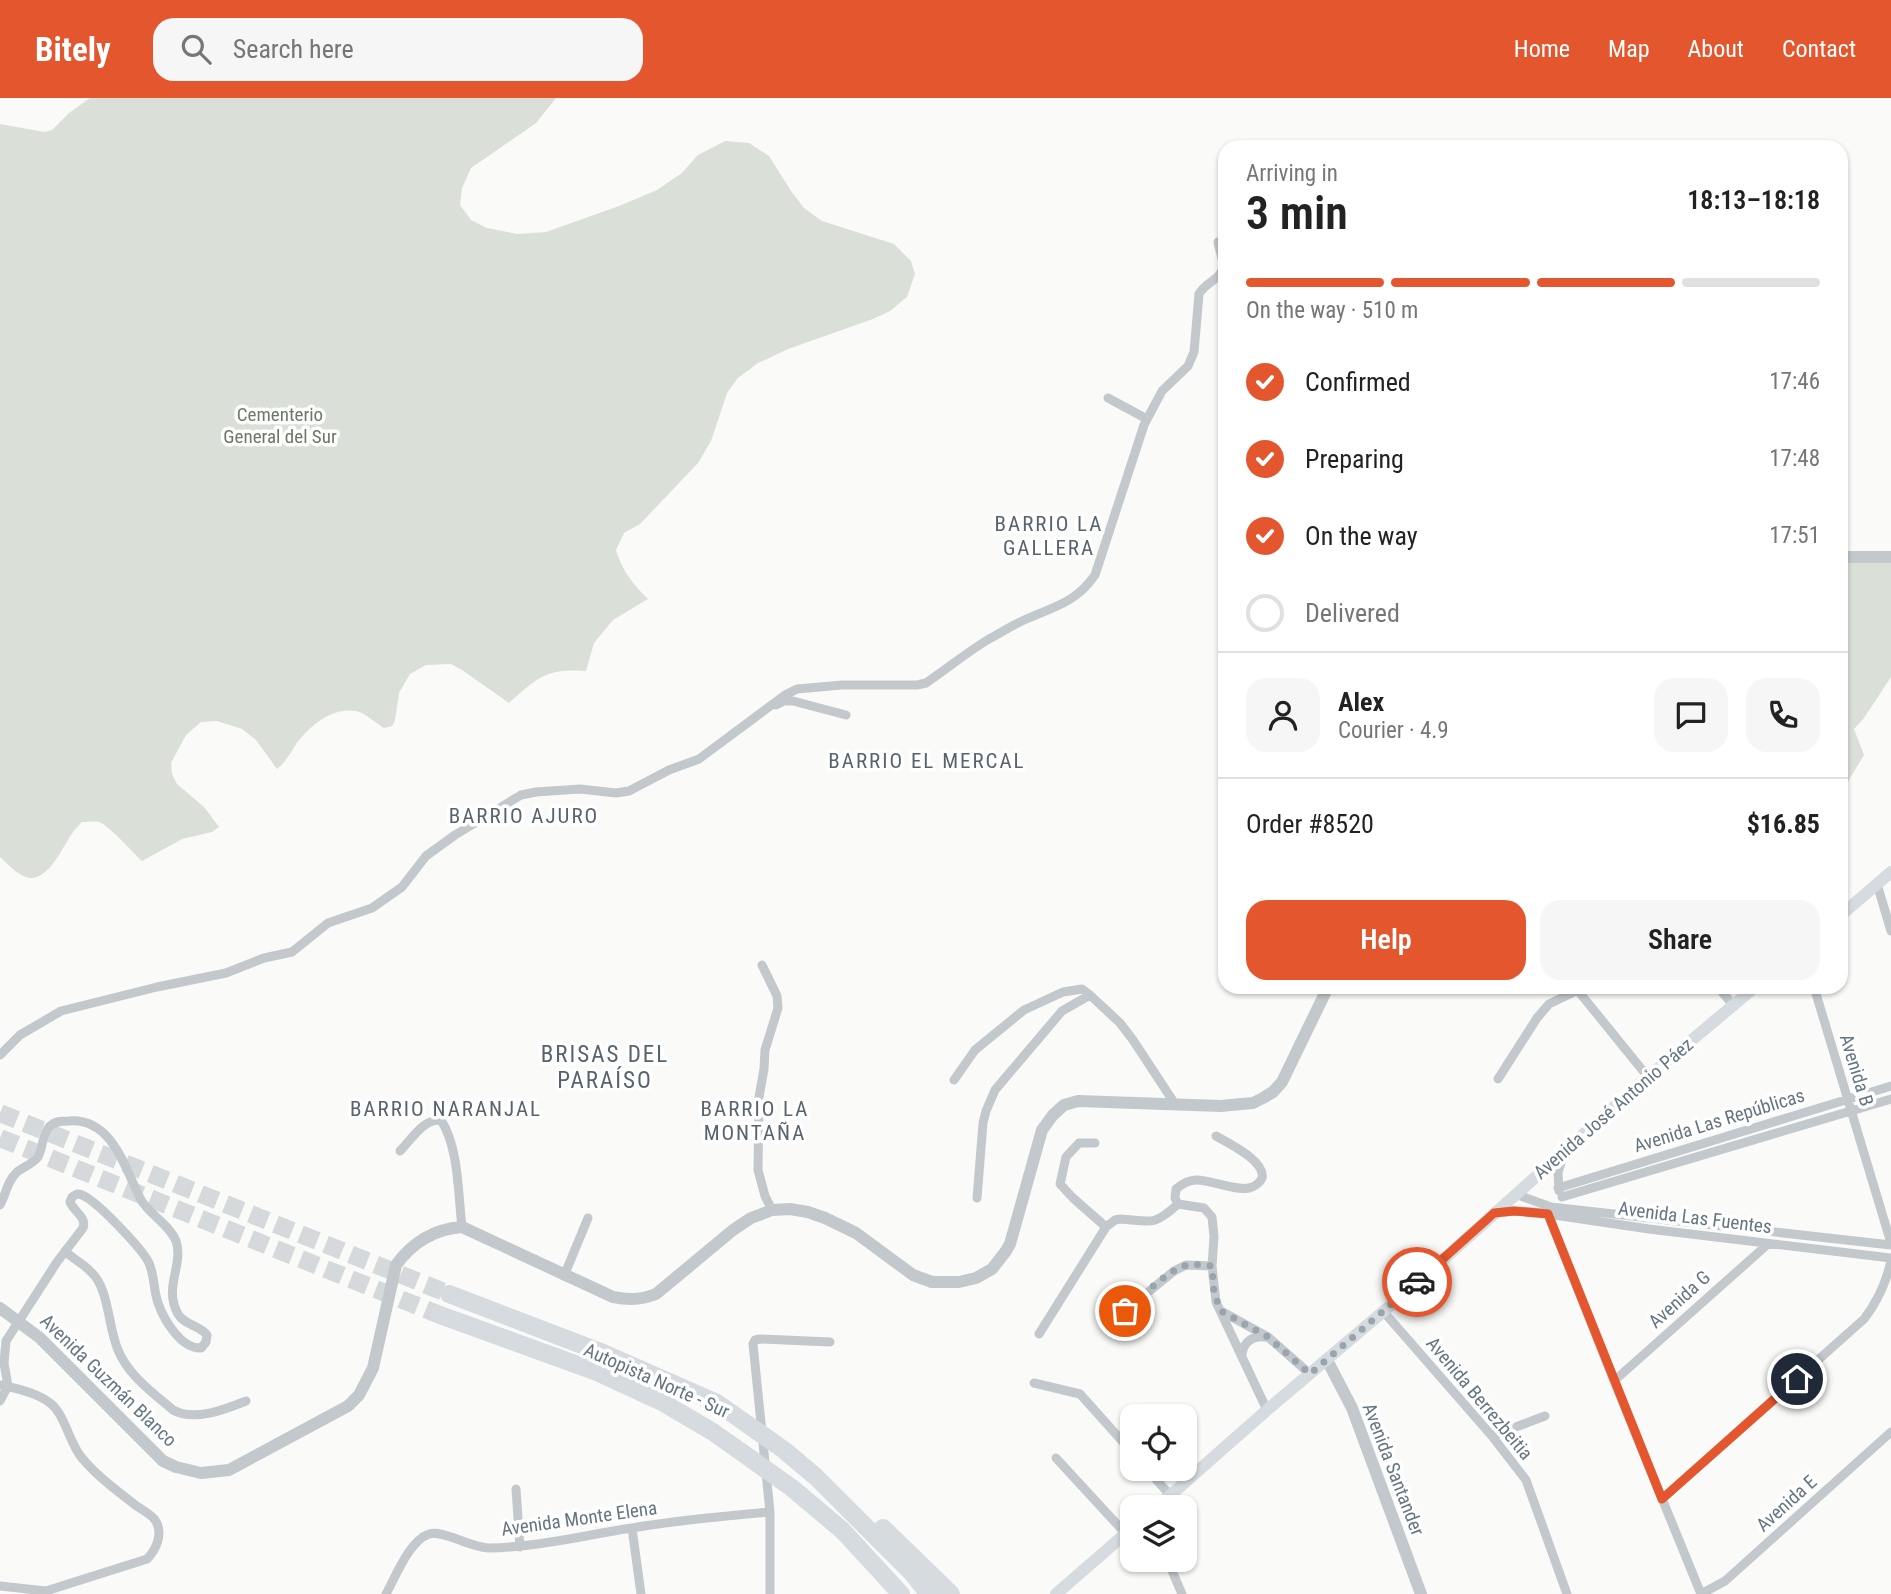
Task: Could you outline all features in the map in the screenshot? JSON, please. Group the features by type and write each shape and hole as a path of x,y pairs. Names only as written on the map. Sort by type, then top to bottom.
{"highway":[{"name":"Autopista Norte - Sur","path":"449,1294 603,1353 717,1403 816,1477 912,1573 929,1594"},
{"name":"Autopista Norte - Sur","path":"440,1315 597,1372 662,1402 713,1432 781,1480 843,1531 901,1594"},
{"path":"816,1477 854,1503 902,1545 951,1594"},
{"path":"843,1531 855,1558 887,1594"}],"main road":[{"path":"1848,909 1891,872"},
{"name":"Avenida José Antonio Páez","path":"1170,1495 1647,1077 1746,994"},
{"path":"1056,1594 1120,1539"}],"street":[{"path":"0,1055 20,1035 61,1011 226,973 264,958 292,953 328,923 372,908 402,887 426,856 514,799 530,793 580,789 616,793 629,791 669,770 699,759 797,689 926,683 985,641 1075,597 1095,576 1147,419 1162,391 1191,360 1199,294 1218,276"},
{"path":"1108,398 1147,419"},
{"path":"1848,557 1891,557"},
{"path":"753,718 788,700 846,715"},
{"path":"1877,884 1891,930"},
{"path":"762,965 777,996 778,1008 765,1050 759,1097 758,1170 772,1210"},
{"path":"954,1080 975,1050 1024,1010 1063,992 1082,989 1126,1031 1175,1104"},
{"path":"400,1151 427,1123 433,1119 441,1120 448,1131 453,1152 462,1227 612,1297 642,1300 656,1294 751,1218 772,1210 790,1209 825,1218 856,1233 913,1275 932,1282 958,1282 976,1278 992,1269 1006,1251 1042,1130 1063,1105 1078,1101 1221,1106 1254,1103 1273,1092 1282,1082 1325,994"},
{"path":"1498,1079 1536,1018 1549,1004 1568,994"},
{"path":"1581,994 1647,1077"},
{"path":"1723,994 1733,1005"},
{"name":"Avenida B","path":"1816,994 1891,1244"},
{"path":"977,1198 983,1123 995,1090 1062,1010 1090,995"},
{"name":"Avenida Las Repúblicas","path":"1560,1192 1891,1086"},
{"name":"Avenida Las Repúblicas","path":"1560,1192 1891,1099"},
{"path":"0,1205 10,1181 17,1172 38,1157 50,1126 58,1121 76,1120 99,1127 129,1170 144,1206 172,1234 177,1250 172,1300 182,1320 203,1330 207,1335 201,1348 187,1345 178,1336 158,1305 152,1271 143,1254 101,1209 78,1194 72,1197 70,1202 85,1223 6,1341 4,1385 0,1401"},
{"path":"1178,1205 1175,1191 1187,1182 1196,1180 1247,1188 1258,1184 1262,1178 1261,1170 1251,1157 1216,1136"},
{"path":"1095,1143 1079,1143 1066,1157 1060,1184 1106,1227"},
{"path":"1565,1151 1558,1172 1560,1192 1581,1211"},
{"name":"Avenida Las Fuentes","path":"1515,1194 1551,1207 1581,1211 1891,1244"},
{"path":"1039,1334 1106,1227 1115,1220 1153,1222 1178,1205 1204,1208 1212,1217 1214,1293 1267,1410"},
{"name":"Avenida Las Fuentes","path":"1494,1213 1514,1211 1548,1214 1891,1260"},
{"path":"1548,1214 1701,1594"},
{"path":"564,1276 587,1218"},
{"name":"Avenida Guzmán Blanco","path":"1,1308 40,1338 163,1461 201,1473 229,1470 348,1406 359,1395 373,1368 396,1265 405,1253 420,1241 436,1232 462,1227"},
{"path":"1768,1244 1770,1231"},
{"name":"Avenida G","path":"1614,1381 1768,1244"},
{"path":"65,1251 92,1272 102,1289 118,1350 128,1366 136,1377 173,1410 188,1414 219,1412 246,1401"},
{"path":"1662,1499 1864,1319 1882,1291 1891,1260"},
{"path":"1125,1311 1174,1271 1186,1265 1212,1266"},
{"path":"1221,1311 1268,1337 1310,1374"},
{"name":"Avenida Berrezbeitia","path":"1383,1311 1492,1436 1526,1480 1567,1594"},
{"path":"1242,1357 1242,1351 1249,1339 1268,1337"},
{"path":"770,1594 770,1512 753,1344 760,1339 830,1342"},
{"name":"Avenida Santander","path":"1327,1360 1352,1408 1421,1594"},
{"path":"1034,1383 1080,1394 1120,1439"},
{"path":"0,1587 47,1592 147,1559 153,1553 159,1533 155,1520 108,1484 79,1455 58,1409 48,1401 4,1385"},
{"path":"1492,1436 1545,1416"},
{"name":"Avenida E","path":"1701,1594 1725,1581 1891,1432"},
{"path":"1056,1458 1120,1522"},
{"path":"1158,1481 1170,1495"},
{"path":"516,1489 520,1547"},
{"name":"Avenida Monte Elena","path":"386,1594 411,1548 425,1535 434,1533 485,1548 520,1547 702,1517 770,1512"},
{"path":"632,1528 640,1594"},
{"path":"1173,1572 1182,1594"}],"green space":[{"name":"Cementerio General del Sur","path":"90,98 556,98 536,123 471,168 462,188 460,205 471,220 487,228 517,234 546,232 657,190 682,173 698,155 725,141 749,143 769,156 804,208 822,221 894,244 911,261 915,274 907,297 890,311 788,349 758,363 738,378 727,393 711,441 698,463 640,524 624,533 616,550 629,577 648,599 613,620 594,643 586,671 561,671 543,676 509,703 451,664 426,665 410,674 399,693 392,726 384,728 356,711 340,711 318,722 305,733 277,769 256,740 242,729 217,721 201,722 186,735 171,763 172,774 177,784 204,807 219,827 212,832 182,839 142,861 104,824 82,822 47,870 34,878 26,877 0,857 0,124 44,132 52,130"},
{"path":"1848,557 1891,557 1891,677 1854,729 1864,755 1848,782"}],"tunnel":[{"path":"0,1113 449,1294"},
{"path":"0,1138 440,1315"}],"way so far":[{"path":"1125,1311 1174,1271 1186,1265 1212,1266 1214,1293 1221,1311 1268,1337 1310,1374 1417,1282"}],"district":[{"name":"BARRIO LA GALLERA","path":"1049,536"},
{"name":"BARRIO EL MERCAL","path":"927,761"},
{"name":"BARRIO AJURO","path":"524,816"},
{"name":"BRISAS DEL PARAÍSO","path":"605,1067"},
{"name":"BARRIO NARANJAL","path":"446,1109"},
{"name":"BARRIO LA MONTAÑA","path":"755,1121"}],"route":[{"path":"1417,1282 1494,1213 1514,1211 1548,1214 1662,1499 1797,1379"}]}
